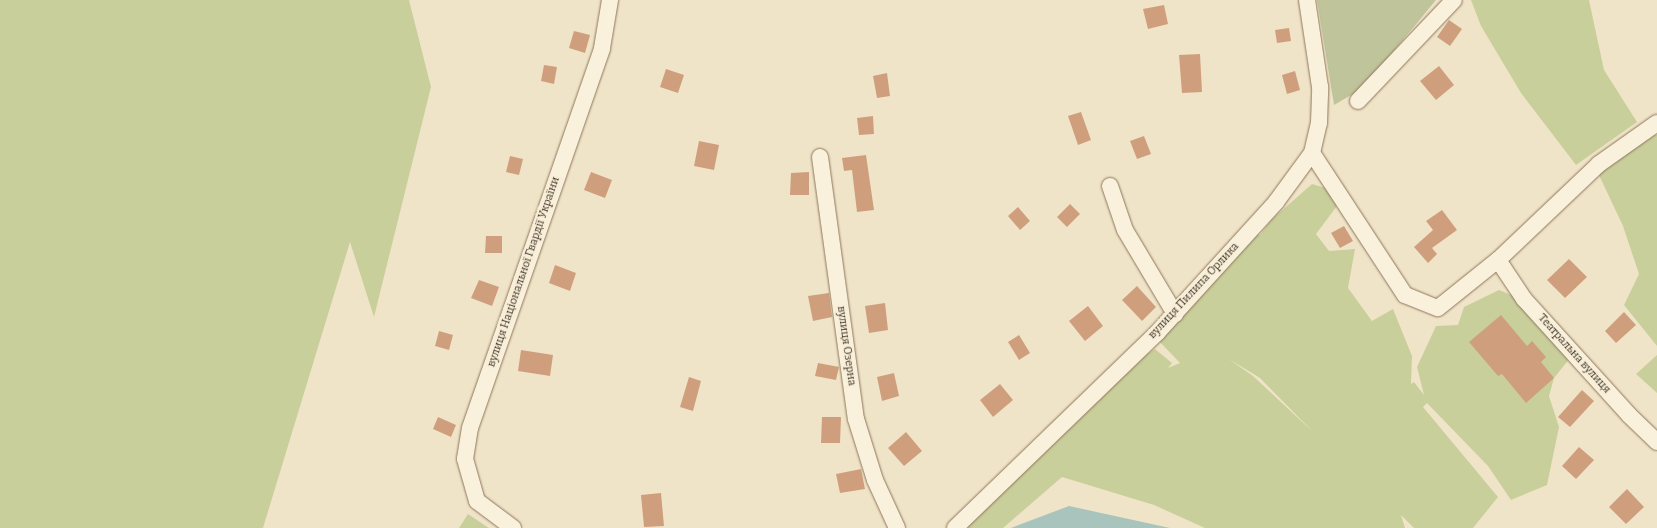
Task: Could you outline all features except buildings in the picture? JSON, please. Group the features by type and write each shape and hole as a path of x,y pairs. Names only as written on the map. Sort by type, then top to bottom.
{"street":[{"name":"вулиця Національної Гвардії України","path":"513,528 477,501 465,459 470,428 602,48 610,0"},
{"name":"вулиця Пилипа Орлика","path":"955,528 1175,314 1276,202 1312,153 1319,123 1320,87 1307,0"},
{"path":"1358,101 1454,0"},
{"path":"1312,153 1405,295 1438,308 1498,260 1599,164 1657,122"},
{"name":"вулиця Озерна","path":"820,157 856,420 875,480 897,528"},
{"path":"1110,186 1125,230 1175,314"},
{"name":"Театральна вулиця","path":"1498,260 1524,299 1629,415 1657,442"}],"green space":[{"path":"0,0 409,0 431,87 374,317 350,242 263,528 0,528"},
{"path":"1317,0 1436,0 1363,88 1334,105"},
{"path":"1471,0 1589,0 1604,70 1637,122 1576,165 1521,93 1481,26"},
{"path":"1648,135 1657,135 1657,346 1624,305 1639,274 1623,226 1598,173"},
{"path":"1312,184 1329,189 1337,206 1316,234 1329,251 1355,249 1348,288 1372,321 1393,309 1412,356 1411,384 1414,382 1424,395 1417,367 1436,326 1458,325 1464,307 1499,290 1516,297 1570,358 1554,378 1549,396 1559,427 1547,485 1511,500 1488,466 1427,403 1423,407 1498,497 1473,528 1414,528 1401,515 1405,528 1205,528 1154,505 1062,477 1003,528 964,528 1136,361 1155,349 1172,363 1168,368 1180,363 1158,340 1257,234 1260,235 1271,220","holes":["1229,359 1260,378 1313,432 1253,376"]},
{"path":"1657,355 1657,393 1636,374"},
{"path":"468,514 489,528 459,528"}],"water":[{"path":"1069,506 1170,528 1011,528"}]}
